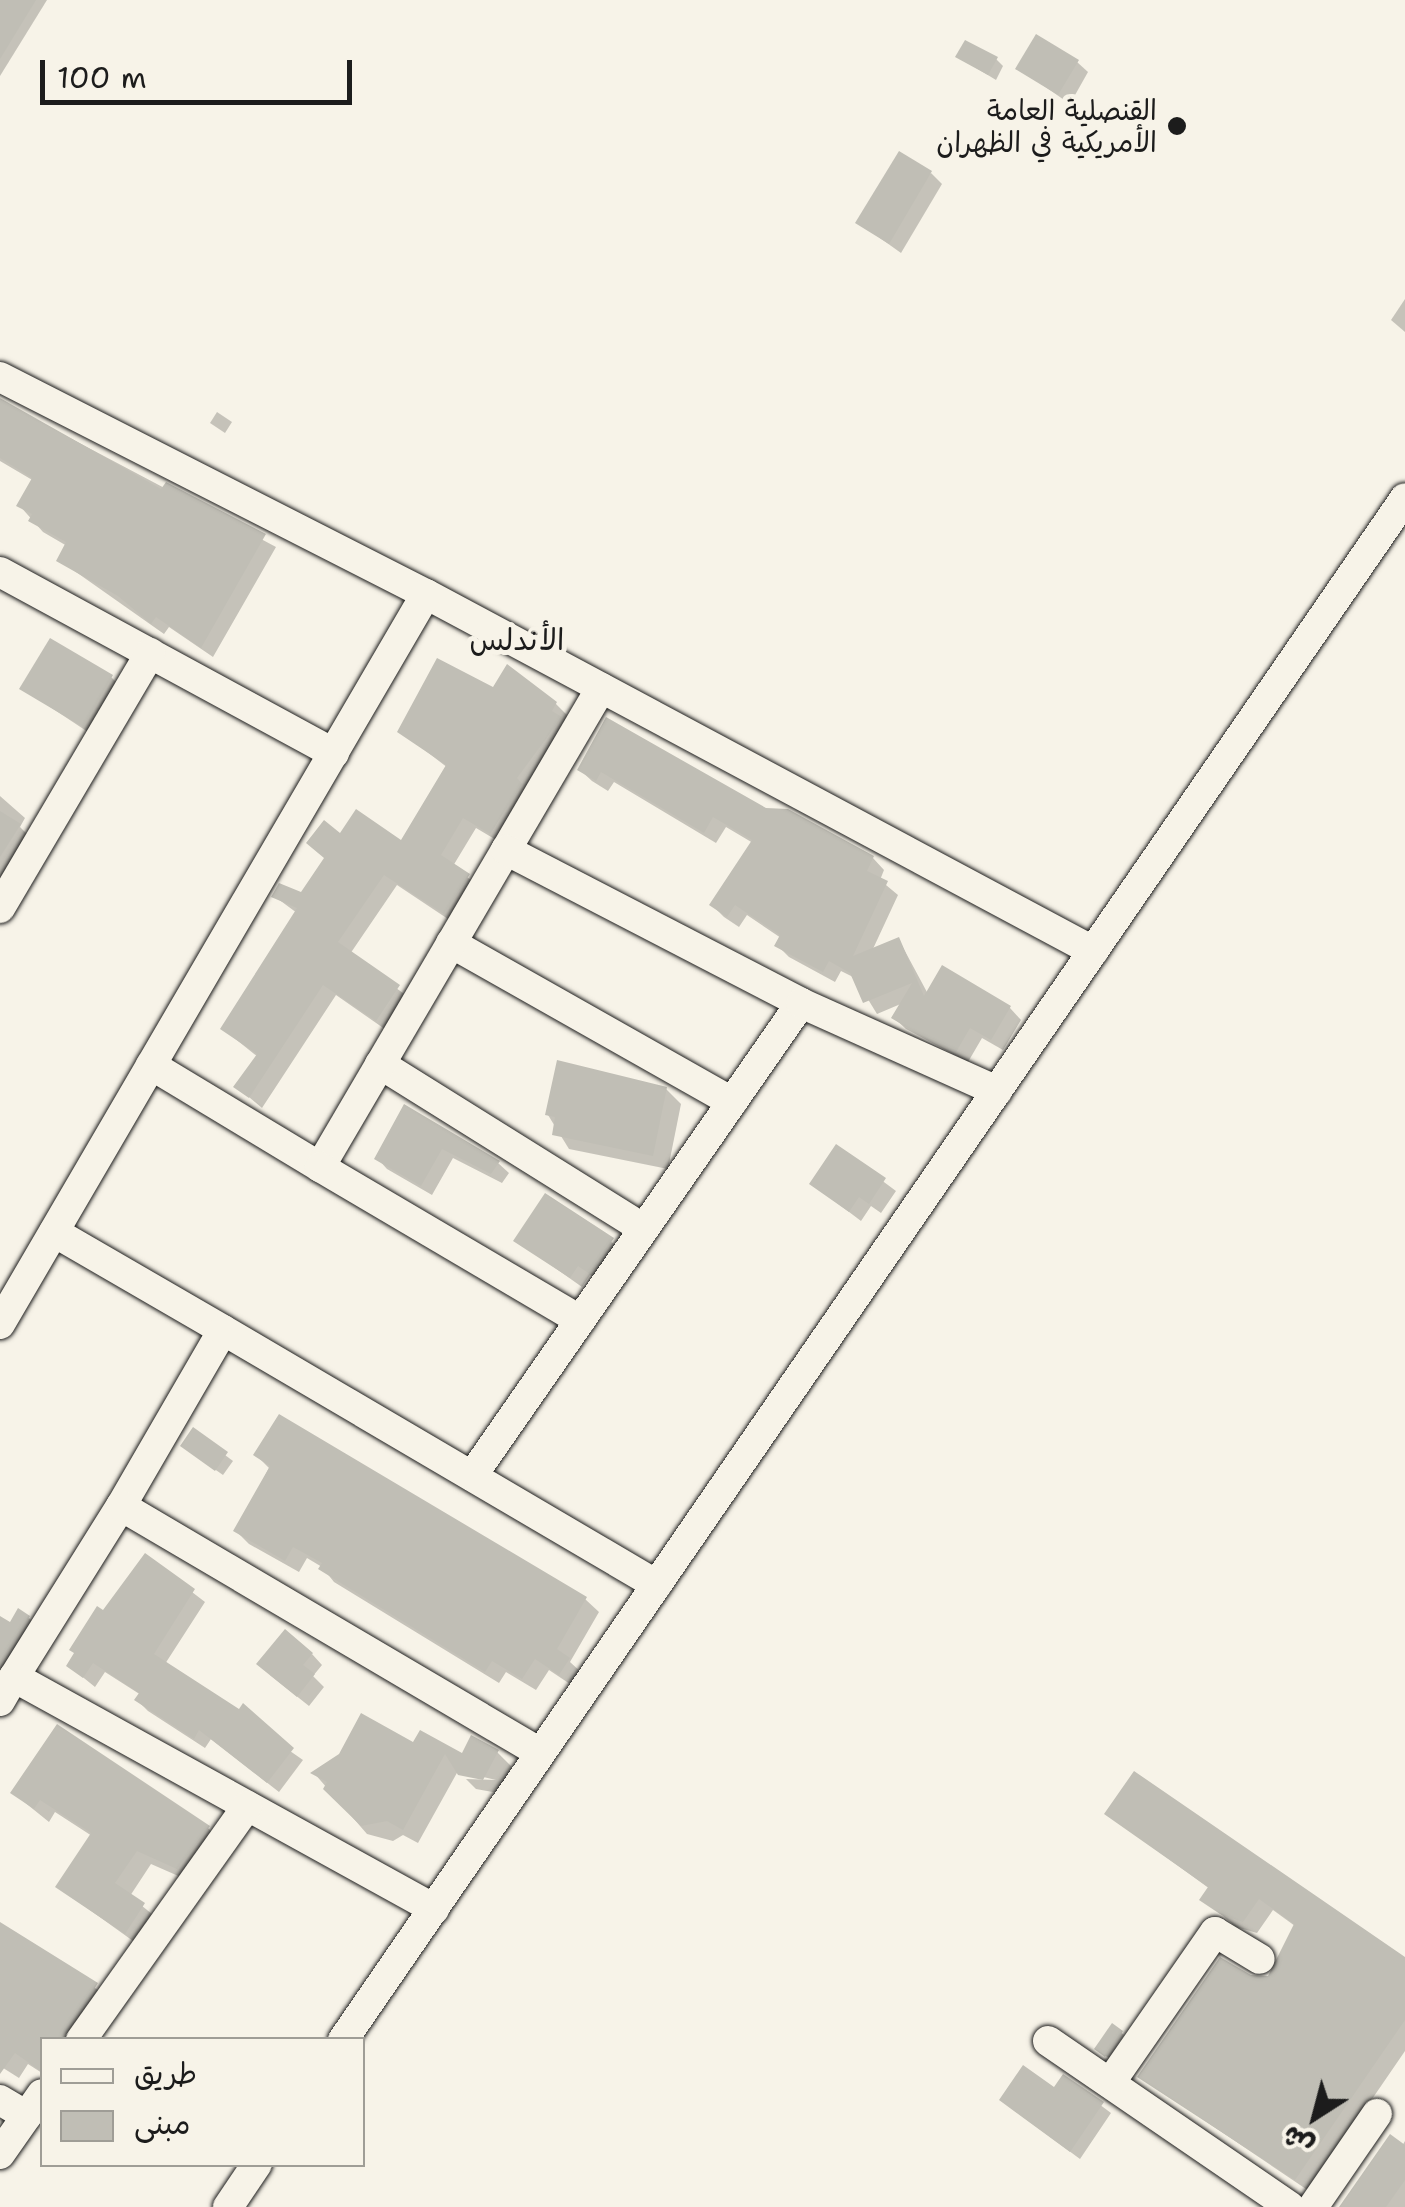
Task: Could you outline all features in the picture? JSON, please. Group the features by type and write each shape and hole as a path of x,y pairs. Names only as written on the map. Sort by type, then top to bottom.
{"street":[{"path":"0,376 426,594 1093,951"},
{"path":"345,2037 1405,498"},
{"path":"0,572 334,753"},
{"path":"0,1324 426,594"},
{"path":"0,908 150,653"},
{"path":"320,1166 602,688"},
{"path":"506,850 801,1003 997,1091"},
{"path":"452,943 732,1102"},
{"path":"472,1476 801,1003"},
{"path":"380,1064 644,1229"},
{"path":"151,1065 580,1320"},
{"path":"54,1232 656,1585"},
{"path":"223,1330 121,1506 7,1689 248,1806 434,1908"},
{"path":"121,1506 540,1754"},
{"path":"84,2037 248,1806"},
{"path":"1110,2083 1215,1932 1260,1959"},
{"path":"1048,2040 1290,2207"},
{"path":"0,2100 35,2105 0,2154"},
{"path":"1313,2207 1377,2114"},
{"path":"228,2207 255,2167"}],"building":[{"path":"0,0 36,0 0,59"},
{"path":"1036,34 1079,60 1058,95 1015,69"},
{"path":"965,40 998,57 988,75 955,57"},
{"path":"899,151 932,171 889,244 855,223"},
{"path":"0,398 161,489 166,482 266,534 201,648 156,617 151,624 118,596 56,561 66,542 28,521 32,514 16,506 32,478 0,458"},
{"path":"50,638 113,675 83,727 19,689"},
{"path":"437,658 493,687 507,664 557,702 552,711 562,717 517,778 522,784 490,834 463,818 441,855 470,874 444,914 384,875 338,942 400,985 376,1021 323,985 249,1098 233,1087 257,1054 220,1029 297,908 271,897 279,883 301,892 324,858 306,843 324,820 340,833 356,809 401,840 446,765 397,732"},
{"path":"606,717 766,808 788,809 874,856 867,871 888,881 853,956 899,937 924,996 942,965 1011,1006 991,1040 970,1028 956,1052 925,1038 891,1018 912,983 863,1003 850,973 829,961 823,972 774,946 780,935 735,905 727,917 709,905 752,840 713,817 704,833 601,772 596,781 577,770"},
{"path":"0,811 21,824 0,857"},
{"path":"557,1060 667,1087 653,1156 552,1135 555,1117 545,1115"},
{"path":"404,1104 500,1161 491,1174 442,1149 421,1186 374,1159"},
{"path":"836,1144 886,1178 869,1204 859,1197 849,1212 809,1184"},
{"path":"545,1193 614,1238 590,1274 578,1266 570,1278 513,1241"},
{"path":"279,1414 587,1597 557,1649 570,1658 559,1675 535,1659 522,1679 492,1661 485,1672 318,1569 322,1563 293,1547 285,1561 233,1531 270,1466 253,1455"},
{"path":"193,1427 228,1452 215,1471 180,1446"},
{"path":"145,1553 195,1589 154,1654 239,1709 243,1703 294,1748 267,1783 199,1730 194,1739 134,1700 139,1693 93,1663 83,1678 66,1666 74,1653 69,1650 97,1606 103,1610"},
{"path":"18,1608 30,1616 0,1664 0,1616 10,1622"},
{"path":"285,1629 313,1653 303,1665 315,1674 297,1697 256,1664"},
{"path":"361,1713 413,1742 420,1730 462,1753 471,1735 499,1750 483,1780 458,1775 445,1754 403,1830 387,1821 361,1826 323,1789 327,1782 310,1773 339,1754"},
{"path":"57,1724 210,1826 177,1869 137,1851 115,1883 145,1903 125,1934 55,1887 91,1833 40,1800 34,1809 10,1793"},
{"path":"1134,1771 1405,1957 1405,2020 1295,2180 1137,2077 1220,1957 1251,1975 1268,1976 1294,1924 1259,1899 1243,1922 1220,1914 1199,1900 1208,1887 1104,1814"},
{"path":"0,1922 98,1983 64,2037 40,2037 40,2071 15,2053 0,2074"},
{"path":"1112,2023 1123,2031 1105,2057 1094,2049"},
{"path":"1023,2065 1054,2087 1063,2074 1104,2102 1070,2152 999,2100"},
{"path":"1390,2134 1405,2145 1405,2180 1386,2207 1339,2207"}],"place":[{"name":"القنصلية العامة الأمريكية في الظهران","path":"1177,126"}],"district":[{"name":"الأندلس","path":"517,640"}]}
